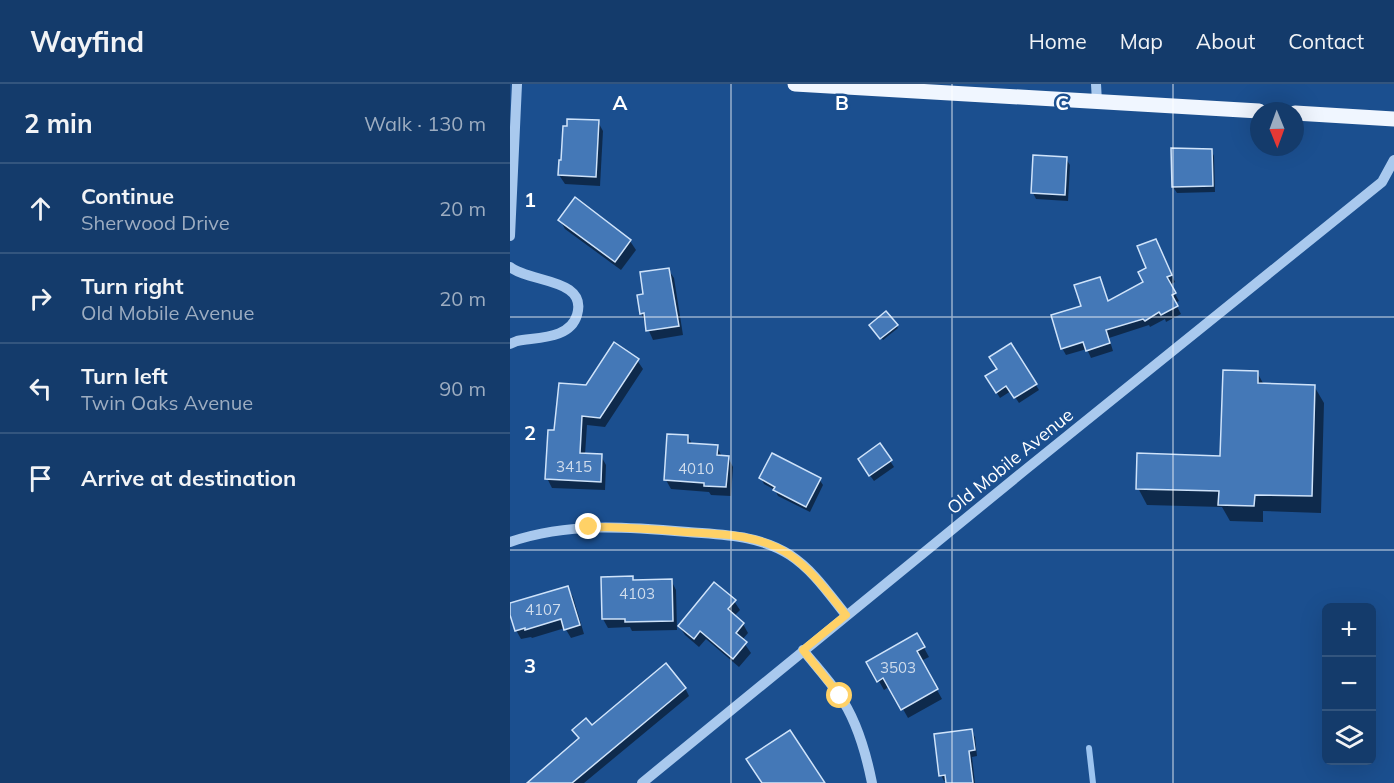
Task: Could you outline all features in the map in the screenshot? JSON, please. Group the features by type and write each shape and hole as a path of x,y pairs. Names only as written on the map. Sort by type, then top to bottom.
{"main road":[{"path":"795,84 1250,110"},
{"path":"1304,114 1394,119"}],"street":[{"path":"510,236 517,84"},
{"path":"1096,84 1097,102"},
{"name":"Old Mobile Avenue","path":"642,783 846,615 1382,182 1394,160"},
{"path":"510,267 529,277 569,288 578,302 579,311 575,323 564,332 510,344"},
{"path":"510,542 554,531 589,527 623,527 742,536 763,542 788,554 808,569 846,615"},
{"path":"803,650 840,696 856,726 872,783"}],"building":[{"path":"567,119 599,120 596,177 558,175 563,126 567,126"},
{"path":"1171,148 1212,149 1213,186 1172,187"},
{"path":"1033,155 1067,157 1065,195 1031,193"},
{"path":"575,197 631,240 615,262 558,220"},
{"path":"1156,239 1172,275 1167,277 1176,293 1172,295 1178,306 1161,315 1159,312 1145,321 1143,319 1106,330 1110,343 1086,351 1083,342 1061,349 1051,315 1081,306 1074,285 1100,277 1108,301 1143,282 1138,272 1146,268 1137,246"},
{"path":"669,268 679,326 646,331 644,313 640,314 637,295 643,294 640,272"},
{"path":"886,311 898,325 880,339 869,325"},
{"path":"614,342 639,359 600,418 582,416 580,453 602,454 601,482 545,479 548,430 554,430 559,383 586,385"},
{"path":"1011,343 1037,384 1014,398 1006,386 996,393 985,376 997,369 989,357"},
{"path":"1223,370 1258,371 1258,383 1315,385 1312,496 1255,495 1254,506 1218,505 1219,491 1136,489 1137,453 1220,456"},
{"path":"667,434 688,435 688,443 718,445 717,455 729,456 726,487 664,480"},
{"path":"880,443 892,460 869,476 858,459"},
{"path":"772,453 821,478 806,507 773,490 775,487 759,478"},
{"path":"633,576 633,580 672,579 673,621 625,622 625,619 602,619 601,577"},
{"path":"714,582 736,600 728,609 744,623 736,633 747,642 733,659 700,631 694,639 678,626"},
{"path":"568,586 580,625 564,630 561,619 515,631 510,615 510,603"},
{"path":"917,633 925,647 917,651 938,689 901,710 883,678 877,682 866,662"},
{"path":"666,663 686,688 572,783 527,783 579,738 572,730 586,718 592,725"},
{"path":"972,729 975,750 969,751 973,783 946,783 945,775 939,776 934,734"},
{"path":"790,730 825,783 762,783 746,759"}],"waterway":[{"path":"1089,748 1093,783"}],"route":[{"path":"589,527 623,527 742,536 763,542 788,554 808,569 846,615 803,650 840,696"}]}
